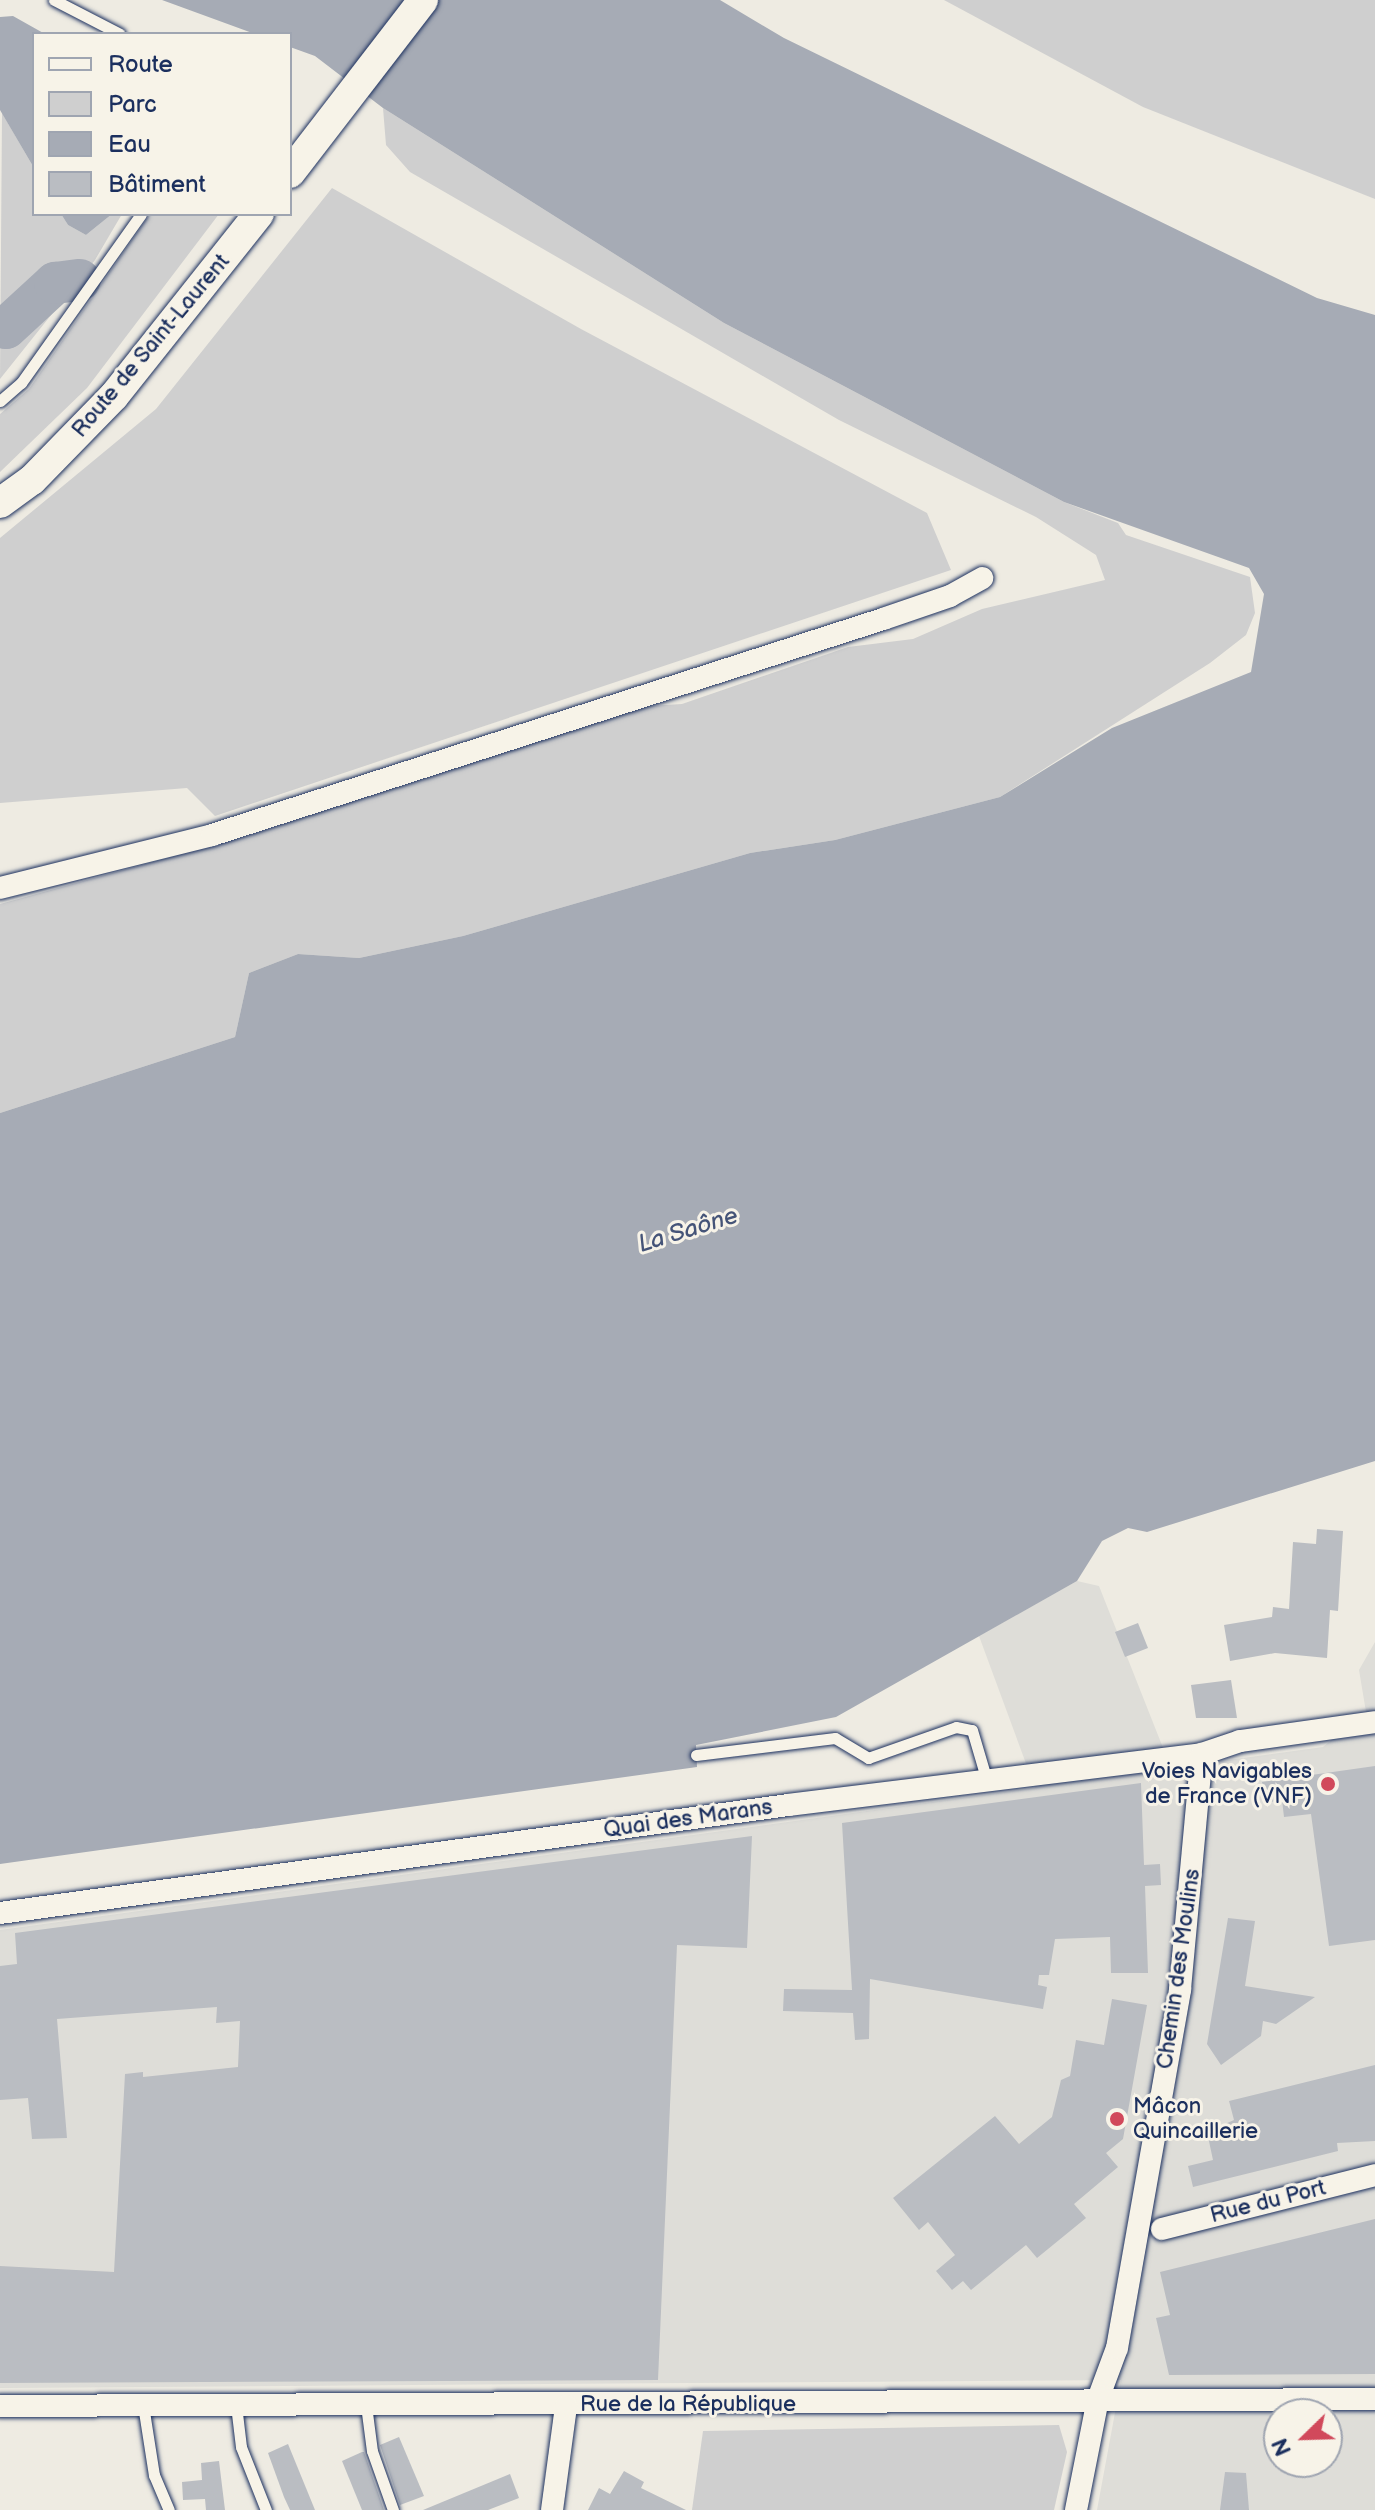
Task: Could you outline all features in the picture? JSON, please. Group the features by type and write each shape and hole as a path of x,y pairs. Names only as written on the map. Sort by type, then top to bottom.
{"main road":[{"path":"292,170 423,0"},
{"name":"Route de Saint-Laurent","path":"0,503 32,480 114,396 257,216"}],"street":[{"path":"0,888 212,835 883,619 950,596 982,578"},
{"name":"Quai des Marans","path":"0,1913 788,1805 1202,1754 1240,1741 1375,1722"},
{"name":"Chemin des Moulins","path":"1076,2510 1098,2399 1117,2348 1180,1989 1202,1754"},
{"name":"Rue du Port","path":"1162,2229 1375,2175"},
{"name":"Rue de la République","path":"0,2406 566,2406 1098,2399 1263,2406"},
{"name":"Rue de la République","path":"1343,2402 1375,2399"},
{"path":"552,2510 566,2406"}],"lane":[{"path":"54,0 116,32"},
{"path":"0,401 21,383 140,216"},
{"path":"696,1755 835,1738 868,1758 956,1727 972,1730 987,1781"},
{"path":"143,2405 154,2475 169,2510"},
{"path":"236,2405 241,2447 266,2510"},
{"path":"366,2405 372,2451 393,2510"}],"shaded area":[{"path":"1077,1581 1099,1586 1171,1768 1323,1747 1366,1712 1359,1670 1375,1642 1375,2510 1097,2510 1121,2380 0,2388 0,1930 1035,1788 979,1636"}],"green space":[{"path":"944,0 1375,0 1375,199 1143,107"},
{"path":"383,108 724,323 1064,502 1118,523 1126,535 1250,577 1255,613 1246,635 1210,663 1000,797 835,840 750,853 463,936 359,958 298,954 249,973 235,1037 0,1113 0,904 247,836 633,707 682,704 848,647 913,639 982,609 1105,580 1096,555 1036,517 839,420 410,172 386,145"},
{"path":"2,113 32,165 32,216 62,216 68,225 86,235 110,216 121,216 95,260 0,379"},
{"path":"332,188 581,329 927,513 951,570 215,816 187,788 0,803 0,538 156,409"},
{"path":"149,216 217,216 87,388 0,472 0,414 29,389"},
{"path":"1059,2425 1067,2452 1054,2510 692,2510 703,2431"}],"water":[{"name":"La Saône","path":"162,0 720,0 784,38 1317,298 1375,315 1375,1461 1147,1532 1128,1528 1102,1541 1077,1581 836,1717 696,1745 697,1767 0,1864 0,1113 235,1037 249,973 298,954 359,958 463,936 750,853 835,840 1000,797 1112,728 1251,672 1264,594 1249,568 1064,502 724,323 383,108 315,56 292,48 292,32 250,32"},
{"path":"13,16 41,32 32,32 32,165 0,110 0,17"},
{"path":"62,216 110,216 86,235 68,225"}],"building":[{"path":"1317,1529 1343,1531 1338,1611 1330,1610 1327,1658 1275,1653 1230,1661 1224,1625 1272,1617 1273,1607 1289,1609 1293,1542 1316,1544"},
{"path":"1138,1623 1148,1648 1125,1657 1115,1632"},
{"path":"1231,1680 1237,1718 1196,1718 1191,1685"},
{"path":"1375,1766 1375,1940 1329,1946 1311,1814 1284,1817 1282,1800 1265,1803 1262,1782"},
{"path":"1141,1783 1144,1865 1160,1864 1161,1885 1145,1886 1148,1973 1111,1973 1110,1937 1055,1939 1049,1975 1039,1975 1038,1985 1047,1987 1043,2009 870,1979 869,2039 855,2040 853,2013 783,2011 784,1989 852,1990 842,1823"},
{"path":"752,1836 747,1948 677,1945 658,2380 0,2383 0,2266 114,2272 125,2074 143,2072 143,2077 238,2067 240,2021 216,2023 217,2007 57,2019 67,2138 32,2139 28,2098 0,2100 0,1966 17,1964 15,1933"},
{"path":"1228,1918 1255,1921 1245,1986 1315,1997 1276,2024 1263,2021 1261,2036 1221,2065 1207,2044"},
{"path":"1112,1999 1147,2005 1123,2139 1106,2153 1118,2167 1074,2204 1086,2218 1037,2258 1026,2245 971,2290 963,2281 952,2290 936,2271 955,2255 928,2222 919,2230 893,2198 995,2116 1019,2144 1052,2117 1061,2080 1070,2076 1076,2040 1104,2045"},
{"path":"1375,2065 1375,2141 1337,2143 1338,2151 1193,2187 1188,2166 1213,2160 1207,2132 1234,2120 1229,2101"},
{"path":"1375,2219 1375,2374 1169,2375 1156,2318 1170,2315 1160,2272"},
{"path":"399,2437 424,2496 400,2505 380,2445"},
{"path":"288,2444 315,2510 290,2510 284,2497 268,2453"},
{"path":"362,2452 384,2510 362,2510 342,2461"},
{"path":"219,2461 225,2510 206,2510 205,2499 183,2500 182,2482 202,2480 201,2463"},
{"path":"624,2471 644,2482 641,2488 686,2510 588,2510 599,2488 610,2494"},
{"path":"1225,2472 1246,2473 1249,2510 1220,2510"},
{"path":"510,2474 519,2498 488,2510 423,2510"}],"waterway":[{"path":"0,326 6,328 55,283 80,280"}],"place":[{"name":"Voies Navigables de France (VNF)","path":"1328,1784"},
{"name":"Mâcon Quincaillerie","path":"1117,2119"}]}
